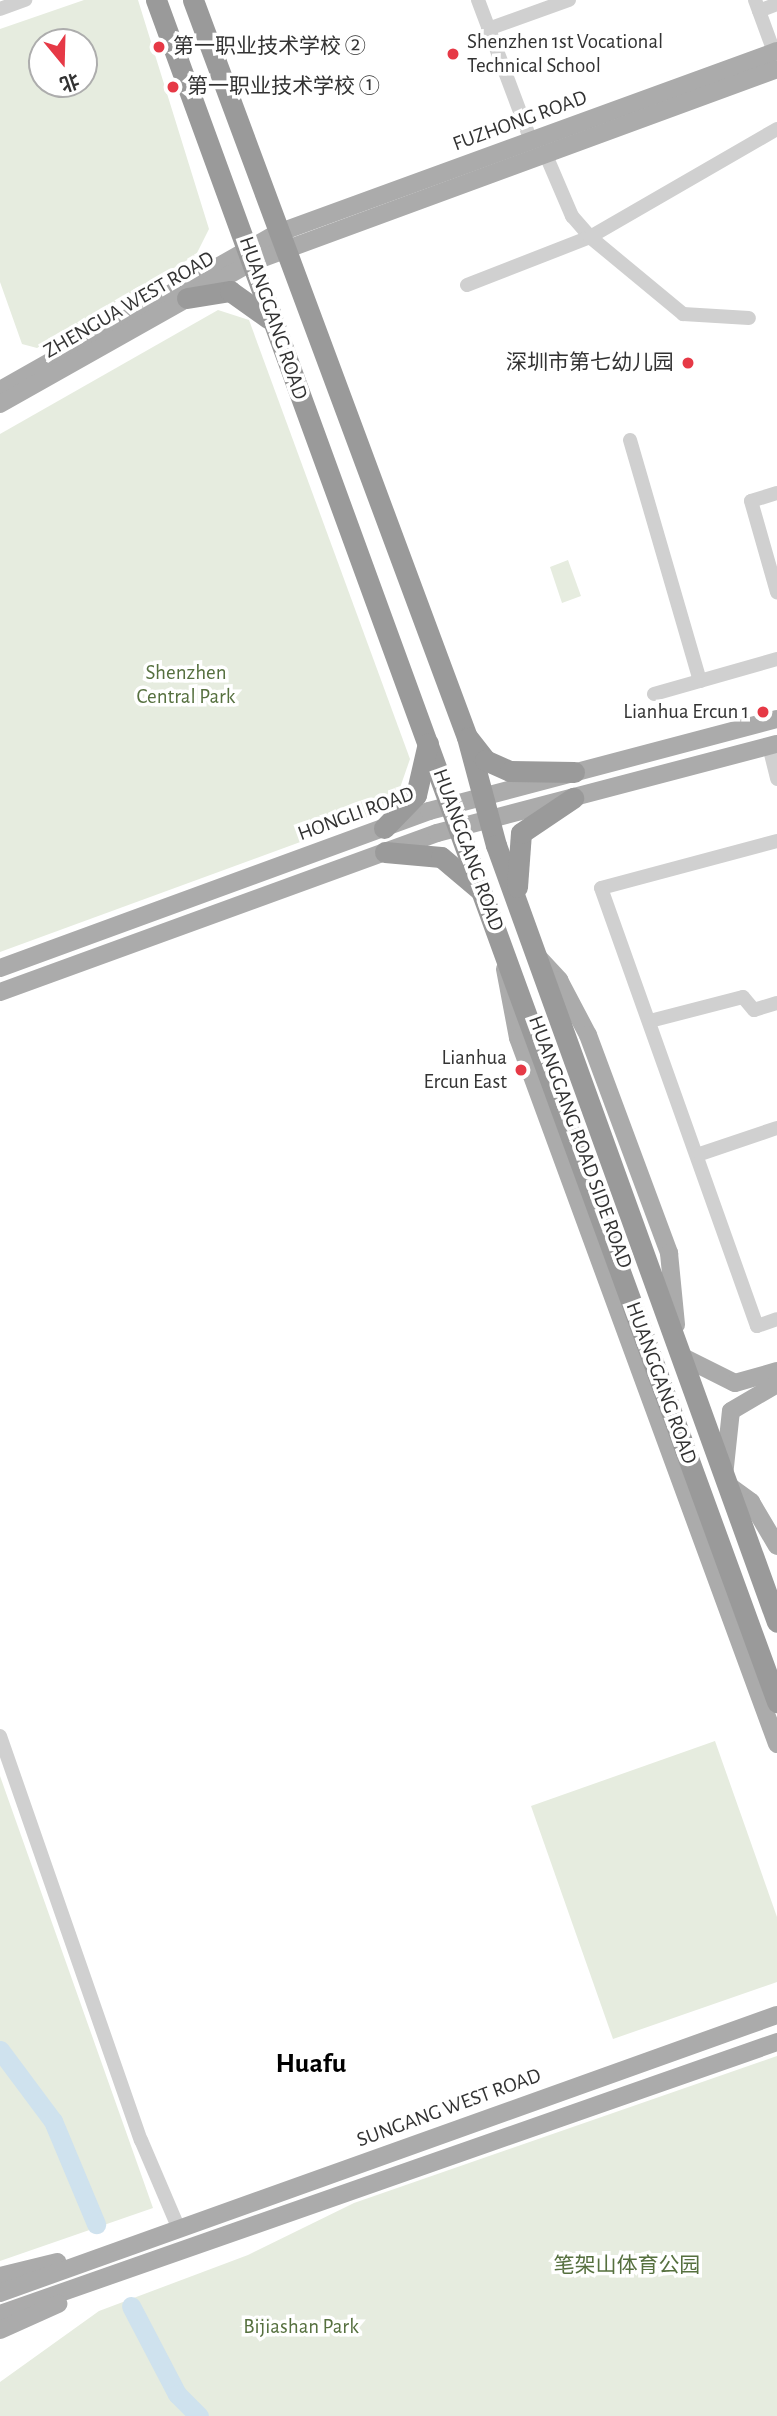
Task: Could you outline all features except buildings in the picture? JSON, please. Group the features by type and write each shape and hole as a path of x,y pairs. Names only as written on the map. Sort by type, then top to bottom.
{"highway":[{"name":"HUANGGANG ROAD","path":"156,0 452,805 777,1702"},
{"name":"HUANGGANG ROAD","path":"193,0 467,737 479,796 517,906 777,1622"},
{"path":"187,298 236,292 273,324"},
{"path":"384,828 417,792 425,734"},
{"path":"467,737 485,760 510,771 574,772"},
{"path":"517,906 521,834 573,798"},
{"path":"385,852 441,857 483,893"}],"main road":[{"name":"FUZHONG ROAD","path":"281,242 531,141 776,58"},
{"name":"FUZHONG ROAD","path":"281,242 545,153 776,58"},
{"name":"ZHENGUA WEST ROAD","path":"1,389 250,255 281,242"},
{"name":"ZHENGUA WEST ROAD","path":"1,389 187,298 250,255"},
{"name":"HONGLI ROAD","path":"0,968 479,796 777,719"},
{"path":"0,992 459,827 773,745"},
{"name":"HUANGGANG ROAD SIDE ROAD","path":"502,945 518,1038 777,1744"},
{"path":"679,1351 735,1383 777,1371"},
{"path":"777,1384 731,1411 726,1481 751,1502 777,1546"},
{"name":"SUNGANG WEST ROAD","path":"0,2293 777,2015"},
{"path":"0,2319 143,2264 777,2042"},
{"path":"206,2219 213,2240"},
{"name":"SUNGANG WEST ROAD","path":"0,2276 136,2244"}],"street":[{"path":"0,9 25,0"},
{"path":"478,0 531,141"},
{"path":"488,29 569,0"},
{"path":"776,58 757,5 777,4"},
{"path":"467,285 590,237 777,129"},
{"path":"545,153 572,216 590,237 683,314 749,318"},
{"path":"630,440 700,681"},
{"path":"777,493 751,501 777,592"},
{"path":"654,695 777,660"},
{"path":"773,745 777,779"},
{"path":"777,841 601,888 700,1154 757,1326 777,1319"},
{"path":"650,1021 743,997 754,1010 777,1003"},
{"path":"700,1154 777,1128"},
{"path":"0,1736 113,2064 179,2229"}],"green space":[{"path":"84,0 138,0 209,229 196,255 37,348 22,344 0,282 0,29"},
{"name":"Shenzhen Central Park","path":"218,310 249,320 410,759 393,808 0,952 0,434"},
{"path":"568,560 581,596 562,603 550,567"},
{"path":"715,1741 777,1917 777,1982 613,2039 531,1806"},
{"path":"0,1776 153,2208 0,2261"},
{"name":"笔架山体育公园","path":"777,2056 777,2416 0,2416 0,2382 99,2311 248,2255 354,2203"}],"waterway":[{"path":"0,2050 53,2121 96,2224"},
{"path":"131,2306 177,2394 199,2416"}],"place":[{"name":"第一职业技术学校 ②","path":"159,47"},
{"name":"Shenzhen 1st Vocational Technical School","path":"453,54"},
{"name":"第一职业技术学校 ①","path":"173,87"},
{"name":"深圳市第七幼儿园","path":"688,363"},
{"name":"Lianhua Ercun 1","path":"763,712"},
{"name":"Lianhua Ercun East","path":"521,1070"}],"district":[{"name":"Huafu","path":"311,2064"}],"park label":[{"name":"Bijiashan Park","path":"301,2327"}]}
